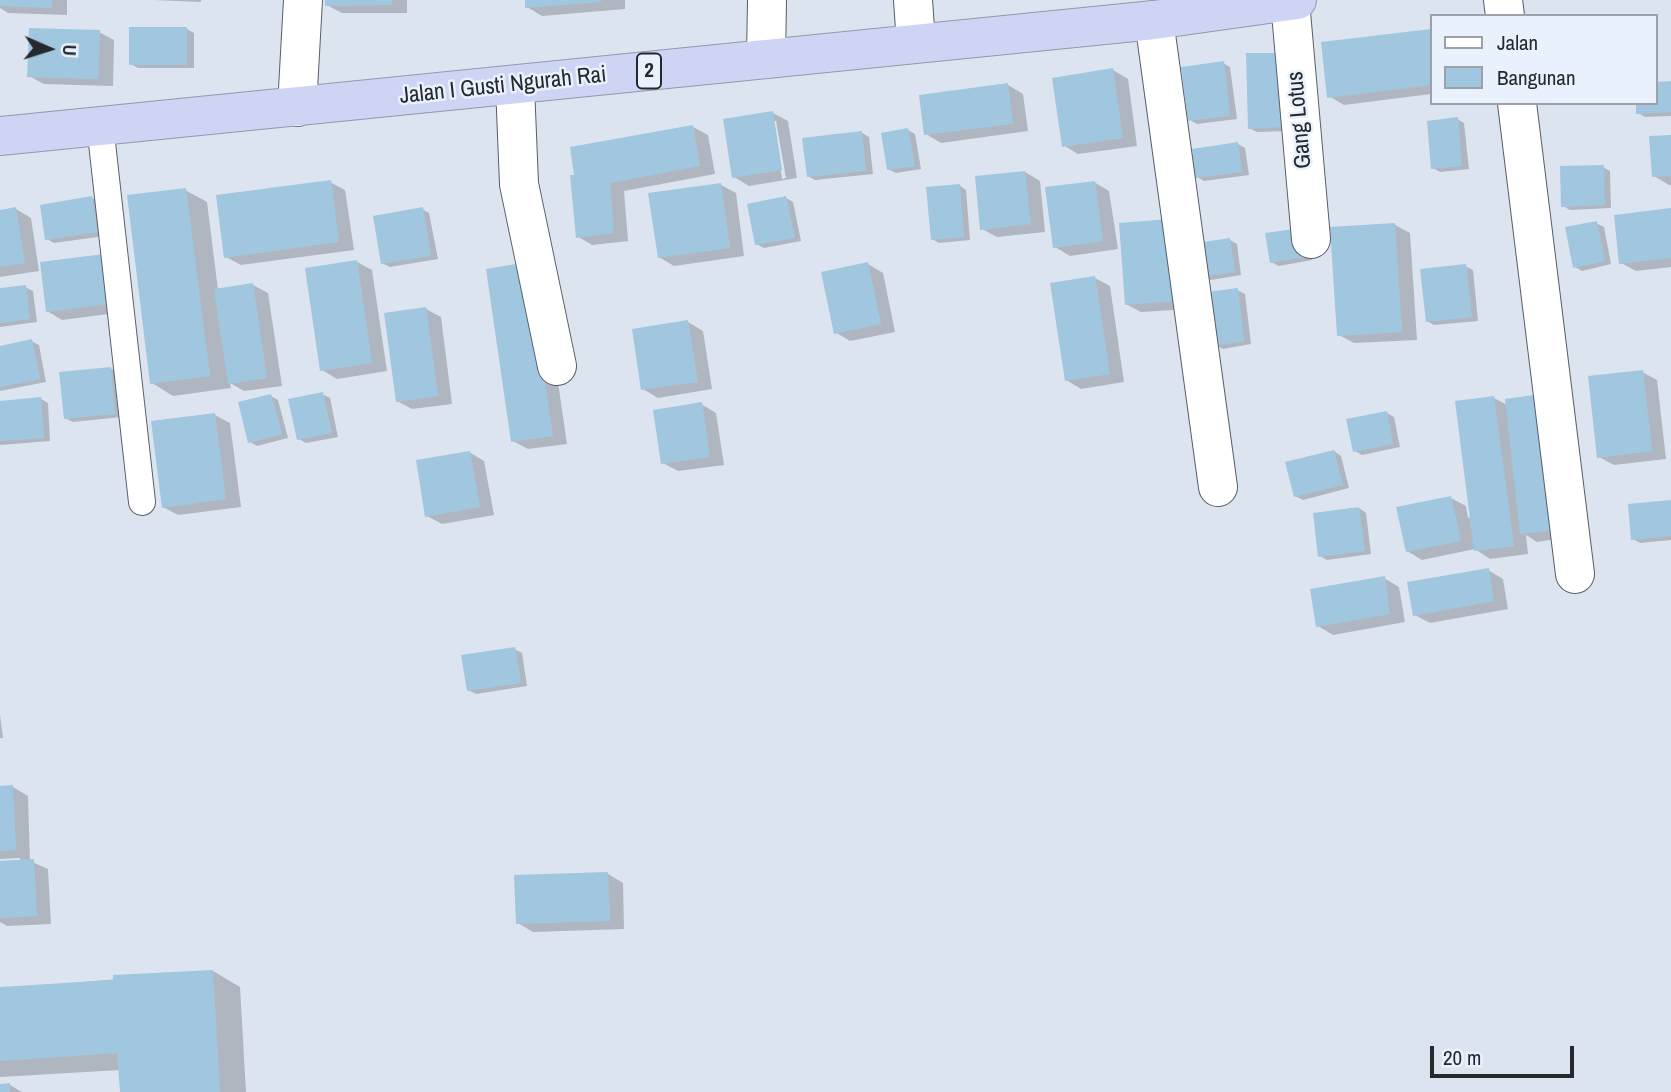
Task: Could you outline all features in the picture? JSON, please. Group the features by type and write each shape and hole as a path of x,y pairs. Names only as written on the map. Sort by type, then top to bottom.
{"highway":[{"name":"Jalan I Gusti Ngurah Rai","path":"0,136 1154,20 1234,4 1293,1"}],"street":[{"path":"298,107 303,0"},
{"path":"766,0 766,59"},
{"path":"913,0 916,43"},
{"name":"Gang Lotus","path":"1293,1 1311,239"},
{"path":"1154,20 1218,487"},
{"path":"515,86 519,184 557,366"},
{"path":"1517,105 1575,574"}],"lane":[{"path":"100,125 142,502"}],"building":[{"path":"0,0 52,0 52,8 0,6"},
{"path":"325,0 392,0 392,5 325,6"},
{"path":"525,0 601,0 601,2 525,8"},
{"path":"129,27 187,27 187,65 129,65"},
{"path":"29,28 100,30 98,79 27,77"},
{"path":"1430,29 1430,85 1327,98 1321,42"},
{"path":"1246,53 1280,53 1281,127 1248,129"},
{"path":"1224,61 1230,116 1188,121 1181,67"},
{"path":"1113,68 1123,138 1062,147 1052,78"},
{"path":"1671,81 1671,112 1636,114 1636,105 1657,105 1657,82"},
{"path":"1008,83 1013,124 924,135 919,95"},
{"path":"773,111 782,170 732,178 723,119"},
{"path":"1458,117 1462,166 1431,169 1427,121"},
{"path":"693,125 700,166 610,183 614,233 576,238 570,175 574,175 570,147"},
{"path":"908,128 915,166 887,170 881,133"},
{"path":"862,131 866,171 807,177 802,138"},
{"path":"1671,135 1671,176 1652,177 1649,136"},
{"path":"1238,142 1242,172 1195,178 1192,149"},
{"path":"1604,165 1605,205 1561,207 1560,166"},
{"path":"1025,171 1031,224 980,230 975,176"},
{"path":"331,180 339,242 224,258 216,195"},
{"path":"1095,181 1103,241 1053,248 1045,187"},
{"path":"721,183 730,248 658,258 648,193"},
{"path":"960,184 964,237 931,240 926,187"},
{"path":"186,188 210,376 150,384 127,195"},
{"path":"92,196 98,232 45,240 40,205"},
{"path":"786,196 795,238 755,245 747,204"},
{"path":"16,207 25,263 0,267 0,210"},
{"path":"423,207 431,256 381,264 373,216"},
{"path":"1671,208 1671,258 1619,264 1614,215"},
{"path":"1169,219 1175,301 1125,305 1119,223"},
{"path":"1597,221 1605,261 1573,268 1565,227"},
{"path":"1395,223 1402,332 1337,336 1330,227"},
{"path":"1301,228 1306,257 1270,263 1265,233"},
{"path":"1230,238 1235,272 1202,277 1197,243"},
{"path":"104,254 110,304 46,312 40,262"},
{"path":"357,260 372,363 320,371 305,268"},
{"path":"527,262 553,436 511,442 486,269"},
{"path":"868,262 881,324 834,334 821,272"},
{"path":"1466,264 1472,317 1426,322 1420,269"},
{"path":"1095,276 1110,374 1065,381 1050,283"},
{"path":"253,283 267,378 228,384 214,289"},
{"path":"26,285 30,319 0,323 0,288"},
{"path":"1238,288 1244,341 1214,346 1207,292"},
{"path":"426,307 438,396 396,402 384,313"},
{"path":"688,320 698,382 641,390 632,329"},
{"path":"32,339 40,379 0,387 0,346"},
{"path":"111,367 115,414 64,419 59,372"},
{"path":"1643,370 1652,451 1597,458 1588,376"},
{"path":"323,392 332,433 297,440 288,399"},
{"path":"271,394 282,434 248,443 238,402"},
{"path":"1541,394 1557,530 1520,534 1505,399"},
{"path":"1494,396 1514,546 1474,551 1455,401"},
{"path":"41,397 44,438 0,441 0,401"},
{"path":"702,402 710,457 661,464 653,410"},
{"path":"1387,411 1393,444 1353,452 1346,419"},
{"path":"215,413 226,499 162,508 151,421"},
{"path":"1334,450 1343,485 1294,497 1285,462"},
{"path":"470,451 480,507 425,517 416,460"},
{"path":"1451,496 1461,541 1406,552 1396,507"},
{"path":"1671,500 1671,536 1631,540 1628,504"},
{"path":"1359,507 1365,551 1318,557 1313,513"},
{"path":"1489,568 1494,601 1413,616 1407,582"},
{"path":"1385,576 1390,614 1316,627 1310,589"},
{"path":"515,647 521,683 467,691 461,655"},
{"path":"13,785 16,850 0,851 0,786"},
{"path":"34,859 37,916 0,918 0,861"},
{"path":"608,872 610,921 516,924 514,875"},
{"path":"213,970 220,1092 120,1092 117,1053 0,1061 0,987 113,980 113,975"},
{"path":"10,1083 10,1092 0,1092 0,1084"}]}
